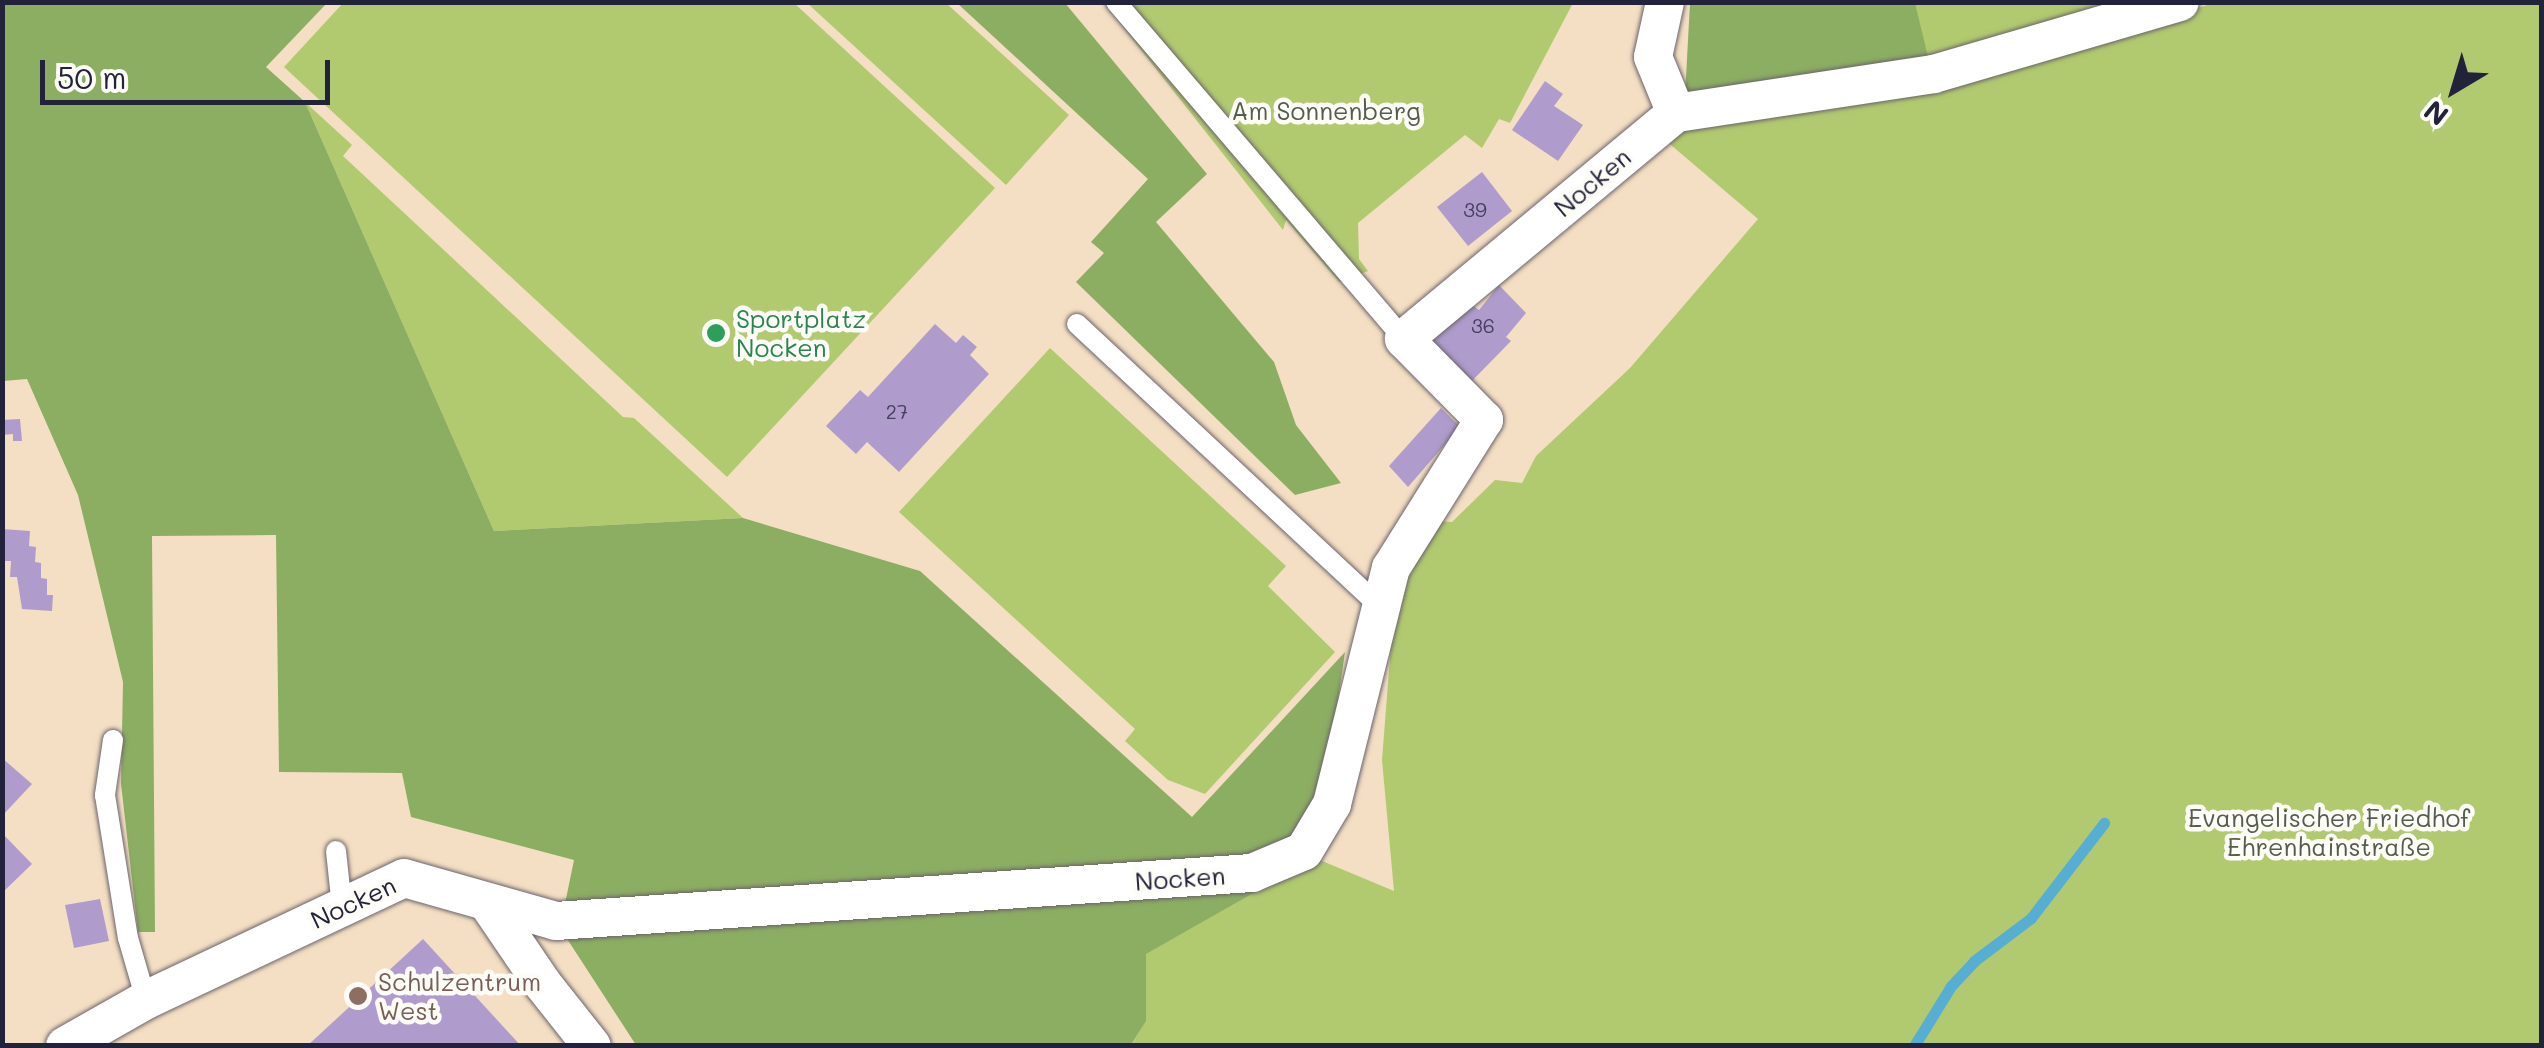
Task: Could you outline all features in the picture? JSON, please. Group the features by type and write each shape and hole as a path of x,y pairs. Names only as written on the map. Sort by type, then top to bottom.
{"street":[{"path":"1665,2 1653,56 1676,112 1934,74 2180,2"},
{"name":"Nocken","path":"65,1046 146,1000 404,878 556,921 1252,873 1304,851 1332,804 1391,568 1484,420 1404,339 1676,112"},
{"path":"487,902 542,983 592,1046"}],"lane":[{"path":"1116,2 1404,339"},
{"path":"1076,324 1380,607"},
{"path":"112,740 105,796 128,938 146,1000"},
{"path":"336,851 342,908"}],"green space":[{"name":"Sportplatz Nocken","path":"344,2 794,3 995,188 727,477 284,67"},
{"path":"3,3 327,3 266,67 305,102 494,531 743,518 920,571 1192,817 1345,652 1315,858 1146,954 1146,1021 1131,1045 636,1045 560,928 574,860 411,817 402,773 279,772 276,535 152,536 155,932 138,932 121,784 123,682 78,495 27,379 3,381"},
{"path":"807,3 946,3 1069,115 1006,185"},
{"path":"957,3 1065,3 1207,174 1156,222 1274,362 1296,425 1341,483 1295,495 1076,282 1104,253 1091,242 1148,179"},
{"name":"Am Sonnenberg","path":"1104,3 1573,3 1510,123 1499,119 1482,148 1465,135 1358,223 1359,259 1368,271 1339,282 1286,220 1283,230"},
{"path":"1690,3 1915,3 1930,65 1685,96"},
{"path":"1914,3 2149,3 1930,67"},
{"name":"Evangelischer Friedhof Ehrenhainstraße","path":"2213,3 2541,3 2541,1045 1131,1046 1146,1020 1145,954 1315,858 1394,891 1382,760 1394,606 1435,521 1452,522 1495,480 1522,483 1536,456 1630,368 1758,219 1658,134 2115,36"},
{"path":"305,102 352,145 343,156 623,417 634,418 743,518 494,531"},
{"path":"1050,348 1286,566 1268,586 1335,652 1205,794 1168,780 1125,741 1135,729 899,512"}],"building":[{"path":"1545,81 1563,94 1554,106 1583,125 1558,161 1512,130"},
{"path":"1482,172 1512,211 1468,246 1437,207"},
{"path":"1499,285 1526,313 1506,337 1511,341 1470,383 1430,344 1471,304 1479,310"},
{"path":"935,324 956,343 963,335 977,347 970,355 989,374 899,472 867,442 856,454 826,426 860,390 868,397"},
{"path":"1441,408 1460,427 1408,487 1389,466"},
{"path":"20,419 22,441 13,441 13,434 2,435 2,420"},
{"path":"2,529 30,531 29,546 36,547 35,562 41,563 41,578 47,579 47,595 53,595 52,611 22,609 17,577 10,577 11,561 4,561"},
{"path":"2,758 32,784 2,816"},
{"path":"2,833 32,864 2,893"},
{"path":"100,899 109,941 74,948 65,905"},
{"path":"423,939 521,1046 307,1046"}],"waterway":[{"path":"1914,1046 1951,986 1974,961 2031,918 2104,823"}],"place":[{"name":"Sportplatz Nocken","path":"716,333"},
{"name":"Schulzentrum West","path":"358,996"}]}
